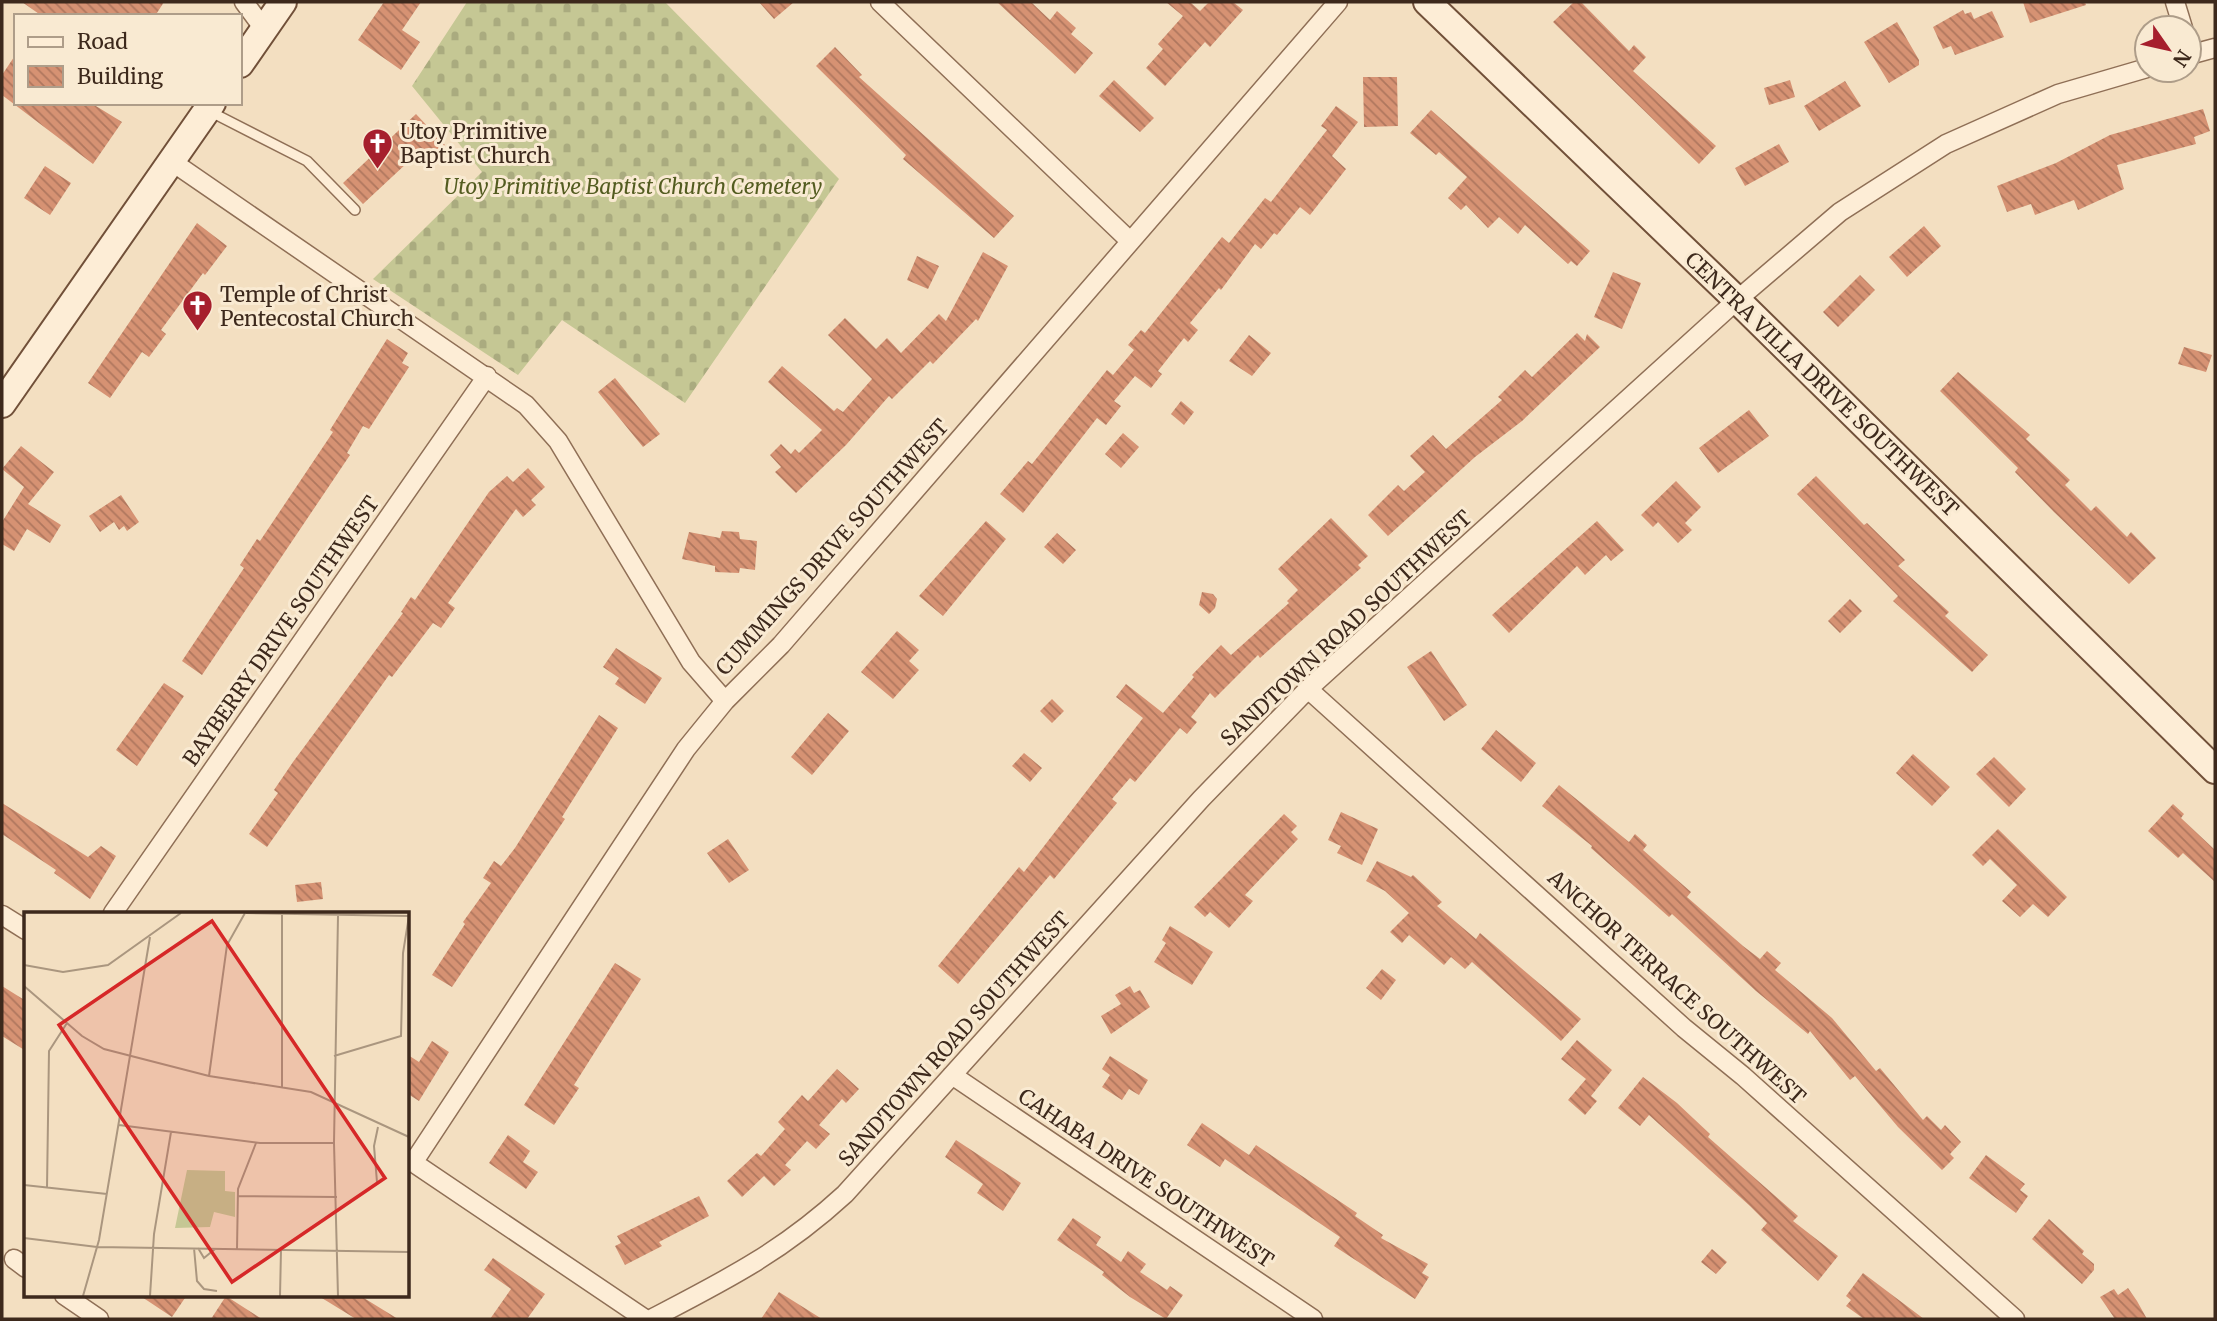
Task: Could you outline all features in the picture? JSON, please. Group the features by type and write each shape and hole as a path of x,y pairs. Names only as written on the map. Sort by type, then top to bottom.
{"street":[{"path":"244,2 264,29"},
{"path":"242,61 283,2"},
{"path":"880,2 1130,241"},
{"name":"CUMMINGS DRIVE SOUTHWEST","path":"411,1161 686,749 726,701 781,645 1338,2"},
{"name":"CENTRA VILLA DRIVE SOUTHWEST","path":"1426,2 1737,300 2215,770"},
{"name":"SANDTOWN ROAD SOUTHWEST","path":"651,1319 753,1266 806,1230 845,1194 1201,799 1308,689 1737,300 1840,212 1946,144 2058,94 2133,72"},
{"path":"2,404 210,107"},
{"path":"172,161 526,405 558,441 691,662 726,701"},
{"name":"BAYBERRY DRIVE SOUTHWEST","path":"114,912 487,376"},
{"name":"ANCHOR TERRACE SOUTHWEST","path":"1308,689 1684,1028 1743,1076 2015,1319"},
{"path":"2,915 24,929"},
{"name":"CAHABA DRIVE SOUTHWEST","path":"952,1074 1313,1319"},
{"path":"411,1161 645,1319"},
{"path":"65,1296 99,1319"}],"lane":[{"path":"210,107 307,161 355,211"}],"green space":[{"name":"Utoy Primitive Baptist Church Cemetery","path":"467,2 665,2 839,179 685,403 562,320 518,375 373,279 482,172 412,86"}],"building":[{"path":"22,2 164,2 156,14 39,14"},
{"path":"384,2 421,2 402,30 420,42 401,70 358,40"},
{"path":"759,2 794,2 774,19"},
{"path":"997,2 1031,2 1050,20 1057,11 1076,28 1071,34 1093,53 1075,74"},
{"path":"1166,2 1190,2 1200,11 1209,2 1233,2 1243,10 1210,47 1205,42 1165,86 1146,68 1163,49 1158,44 1183,16"},
{"path":"1574,2 1581,2 1629,51 1634,45 1646,57 1633,71 1716,146 1699,164 1553,22"},
{"path":"2023,2 2085,2 2086,5 2030,23"},
{"path":"1963,10 1965,14 1971,12 1974,19 1992,11 2004,37 1955,55 1951,46 1943,49 1933,27"},
{"path":"1897,22 1919,60 1919,65 1889,83 1864,42"},
{"path":"835,47 862,75 859,77 1014,216 994,238 903,159 906,155 816,66"},
{"path":"14,57 14,104 2,95 2,75"},
{"path":"1363,77 1397,77 1398,126 1364,127"},
{"path":"1114,80 1154,118 1140,132 1099,96"},
{"path":"1790,80 1795,97 1769,105 1764,88"},
{"path":"1845,81 1861,106 1819,131 1804,106"},
{"path":"15,105 94,105 122,122 93,164"},
{"path":"1336,106 1358,122 1332,156 1346,169 1310,215 1300,207 1277,235 1274,233 1261,249 1255,244 1221,290 1219,288 1190,323 1198,330 1188,342 1184,338 1158,371 1162,374 1151,388 1135,376 1114,401 1121,406 1106,425 1097,418 1023,513 1000,494 1028,461 1032,464 1107,370 1113,375 1134,350 1128,345 1141,330 1145,333 1222,237 1229,243 1265,198 1271,202 1327,130 1321,126"},
{"path":"2203,109 2210,131 2194,137 2196,144 2117,165 2124,189 2078,210 2074,200 2035,215 2031,204 2007,212 1997,186 2056,163 2110,135"},
{"path":"1431,110 1590,251 1577,266 1571,261 1568,264 1525,225 1518,234 1499,217 1488,228 1466,205 1461,210 1448,198 1467,177 1439,152 1436,155 1410,133"},
{"name":"Utoy Primitive Baptist Church","path":"416,114 445,145 431,158 422,149 363,204 343,183"},
{"path":"1779,144 1789,162 1745,186 1735,168"},
{"path":"45,166 71,183 50,215 24,198"},
{"path":"197,223 227,246 205,275 203,273 161,330 166,334 149,357 142,352 110,398 88,383"},
{"path":"1924,226 1941,246 1907,277 1889,257"},
{"path":"983,252 1008,266 978,321 976,319 933,364 930,361 892,399 889,396 846,445 796,493 775,472 781,467 770,455 781,444 791,454 795,449 799,453 822,430 768,382 782,366 834,411 837,408 843,412 872,379 828,335 845,318 876,349 887,338 901,353 939,314 946,321"},
{"path":"917,256 939,266 928,289 907,280"},
{"path":"1613,272 1641,283 1622,329 1594,317"},
{"path":"1860,275 1875,290 1838,327 1823,312"},
{"path":"1577,333 1585,341 1587,334 1600,347 1522,421 1475,457 1388,536 1368,515 1398,485 1404,491 1425,472 1410,456 1433,435 1446,449 1502,400 1498,397 1525,370 1532,377"},
{"path":"1249,335 1271,353 1252,376 1229,361"},
{"path":"387,339 408,353 402,363 409,367 369,429 363,426 347,453 350,455 202,675 182,661 244,568 240,565 257,539 260,541 333,432 330,430"},
{"path":"2184,347 2212,355 2206,372 2178,364"},
{"path":"1958,372 2030,435 2026,439 2070,480 2065,485 2091,511 2096,506 2127,537 2131,532 2156,558 2129,584 2054,512 2015,472 2018,468 1940,391"},
{"path":"615,378 660,434 643,447 598,392"},
{"path":"1181,401 1194,412 1184,425 1171,414"},
{"path":"1749,410 1769,436 1718,473 1699,448"},
{"path":"1123,433 1139,447 1121,468 1105,454"},
{"path":"21,446 54,472 28,504 61,525 50,543 27,529 14,551 2,544 2,522 24,487 2,469"},
{"path":"528,468 545,487 531,500 536,505 523,517 516,509 448,603 455,608 441,628 433,623 392,677 389,675 267,847 249,834 278,793 274,790 293,762 403,613 401,612 411,597 415,600 489,492 507,476 513,482"},
{"path":"1816,476 1864,525 1867,523 1905,560 1898,566 1949,612 1945,616 1988,655 1972,672 1893,601 1898,596 1797,494"},
{"path":"1676,481 1701,507 1685,523 1692,530 1678,543 1658,522 1653,527 1641,515"},
{"path":"121,495 139,522 127,531 124,526 119,530 114,522 100,532 89,516"},
{"path":"1331,518 1368,556 1358,565 1361,568 1260,658 1258,655 1215,698 1210,693 1191,717 1197,722 1187,734 1180,728 1135,782 1130,778 1112,799 1117,803 1054,879 1050,875 958,984 938,966 1019,867 1024,872 1143,718 1116,697 1126,684 1163,713 1194,677 1192,675 1221,645 1231,655 1289,603 1287,601 1298,590 1278,569"},
{"path":"986,521 1006,539 943,616 919,596"},
{"path":"1597,521 1624,550 1611,561 1606,555 1585,575 1577,566 1509,633 1492,615"},
{"path":"722,531 739,532 740,539 757,541 755,570 740,568 739,573 715,572 715,566 682,559 689,532 720,538"},
{"path":"1057,533 1076,550 1063,564 1044,547"},
{"path":"1202,592 1213,594 1217,599 1215,608 1209,614 1199,605"},
{"path":"1850,599 1862,611 1840,633 1828,621"},
{"path":"897,631 919,650 909,661 919,670 893,699 861,672"},
{"path":"616,648 662,678 645,704 615,684 619,678 603,667"},
{"path":"1431,651 1467,705 1444,721 1407,667"},
{"path":"164,683 184,696 137,766 116,750"},
{"path":"1052,699 1064,711 1052,723 1040,711"},
{"path":"828,713 849,731 812,775 791,757"},
{"path":"599,715 618,728 562,817 565,819 452,987 432,975 465,924 463,922 491,883 483,878 494,861 501,866 515,848"},
{"path":"1496,730 1536,763 1521,782 1481,749"},
{"path":"1024,753 1042,768 1030,782 1012,766"},
{"path":"1913,754 1950,787 1932,806 1896,773"},
{"path":"1994,757 2026,789 2009,807 1976,774"},
{"path":"1559,785 1629,842 1635,834 1647,845 1643,850 1691,892 1687,897 1743,946 1760,959 1767,951 1781,963 1775,970 1832,1018 1876,1071 1880,1068 1923,1120 1927,1116 1941,1130 1945,1125 1961,1142 1950,1154 1954,1158 1942,1170 1898,1127 1855,1076 1850,1080 1810,1031 1808,1034 1756,991 1672,914 1669,917 1591,848 1592,846 1542,806"},
{"path":"2,803 88,857 101,846 116,856 90,899 54,873 56,870 2,834"},
{"path":"2173,804 2184,814 2181,818 2215,850 2215,882 2183,853 2178,858 2148,831"},
{"path":"1341,812 1378,829 1362,865 1337,853 1341,846 1328,840"},
{"path":"1284,814 1297,826 1291,832 1298,839 1245,895 1253,901 1229,928 1210,912 1205,917 1194,907"},
{"path":"1998,829 2067,897 2048,917 2033,904 2020,917 2002,901 2017,885 1990,859 1983,866 1972,855"},
{"path":"728,839 749,870 729,883 707,853"},
{"path":"1377,861 1411,877 1413,875 1442,902 1437,906 1476,939 1480,933 1581,1019 1561,1041 1472,962 1465,969 1451,957 1444,965 1409,935 1402,943 1390,932 1409,913 1385,891 1366,881"},
{"path":"321,882 323,899 297,902 295,885"},
{"path":"1170,926 1213,952 1192,985 1154,962 1166,943 1162,940"},
{"path":"615,963 641,979 574,1085 579,1088 554,1125 524,1105"},
{"path":"1382,969 1396,980 1381,1000 1366,988"},
{"path":"2,986 24,1000 24,1050 2,1036"},
{"path":"1130,986 1134,993 1140,990 1150,1007 1111,1034 1101,1016 1121,1004 1115,995"},
{"path":"1577,1040 1612,1070 1591,1096 1597,1101 1585,1115 1568,1100 1586,1079 1561,1059"},
{"path":"432,1041 449,1052 419,1101 410,1095 410,1056 419,1062"},
{"path":"1110,1056 1148,1080 1139,1095 1129,1089 1122,1100 1102,1087 1110,1075 1102,1069"},
{"path":"837,1069 859,1089 846,1103 842,1099 819,1125 830,1134 816,1149 807,1141 785,1165 791,1170 774,1186 764,1176 742,1197 727,1181 757,1153 761,1156 785,1129 778,1122 802,1095 808,1101"},
{"path":"1643,1077 1677,1103 1710,1134 1708,1137 1798,1216 1793,1221 1838,1256 1818,1281 1761,1230 1767,1223 1750,1206 1649,1115 1640,1126 1618,1108"},
{"path":"1202,1123 1249,1155 1256,1145 1357,1213 1355,1216 1383,1235 1381,1238 1428,1264 1422,1273 1429,1277 1415,1299 1334,1246 1340,1237 1225,1159 1220,1167 1187,1145"},
{"path":"508,1135 530,1151 523,1162 538,1172 526,1189 489,1163"},
{"path":"956,1140 1021,1183 1003,1211 977,1193 983,1184 945,1157"},
{"path":"1986,1155 2025,1184 2020,1190 2028,1196 2016,1213 1969,1178"},
{"path":"699,1196 709,1216 659,1242 662,1246 625,1265 615,1246 621,1243 617,1236"},
{"path":"1073,1218 1101,1237 1096,1245 1121,1262 1128,1251 1146,1264 1140,1272 1167,1290 1170,1286 1183,1295 1166,1319 1130,1297 1102,1275 1104,1272 1057,1240"},
{"path":"2049,1219 2084,1251 2082,1254 2094,1264 2094,1270 2082,1284 2032,1239"},
{"path":"1712,1249 1727,1262 1716,1274 1701,1262"},
{"path":"493,1258 545,1294 527,1319 490,1319 511,1289 484,1270"},
{"path":"1863,1273 1924,1319 1864,1319 1846,1306 1851,1300 1846,1296"},
{"path":"2128,1288 2147,1319 2115,1319 2100,1297 2114,1289 2118,1295"},
{"path":"779,1292 822,1319 761,1319"},
{"path":"140,1296 186,1296 172,1317"},
{"path":"226,1296 262,1319 211,1319"},
{"path":"319,1296 361,1296 398,1319 356,1319"}],"place":[{"name":"Utoy Primitive Baptist Church","path":"377,170"},
{"name":"Temple of Christ Pentecostal Church","path":"197,333"}]}
